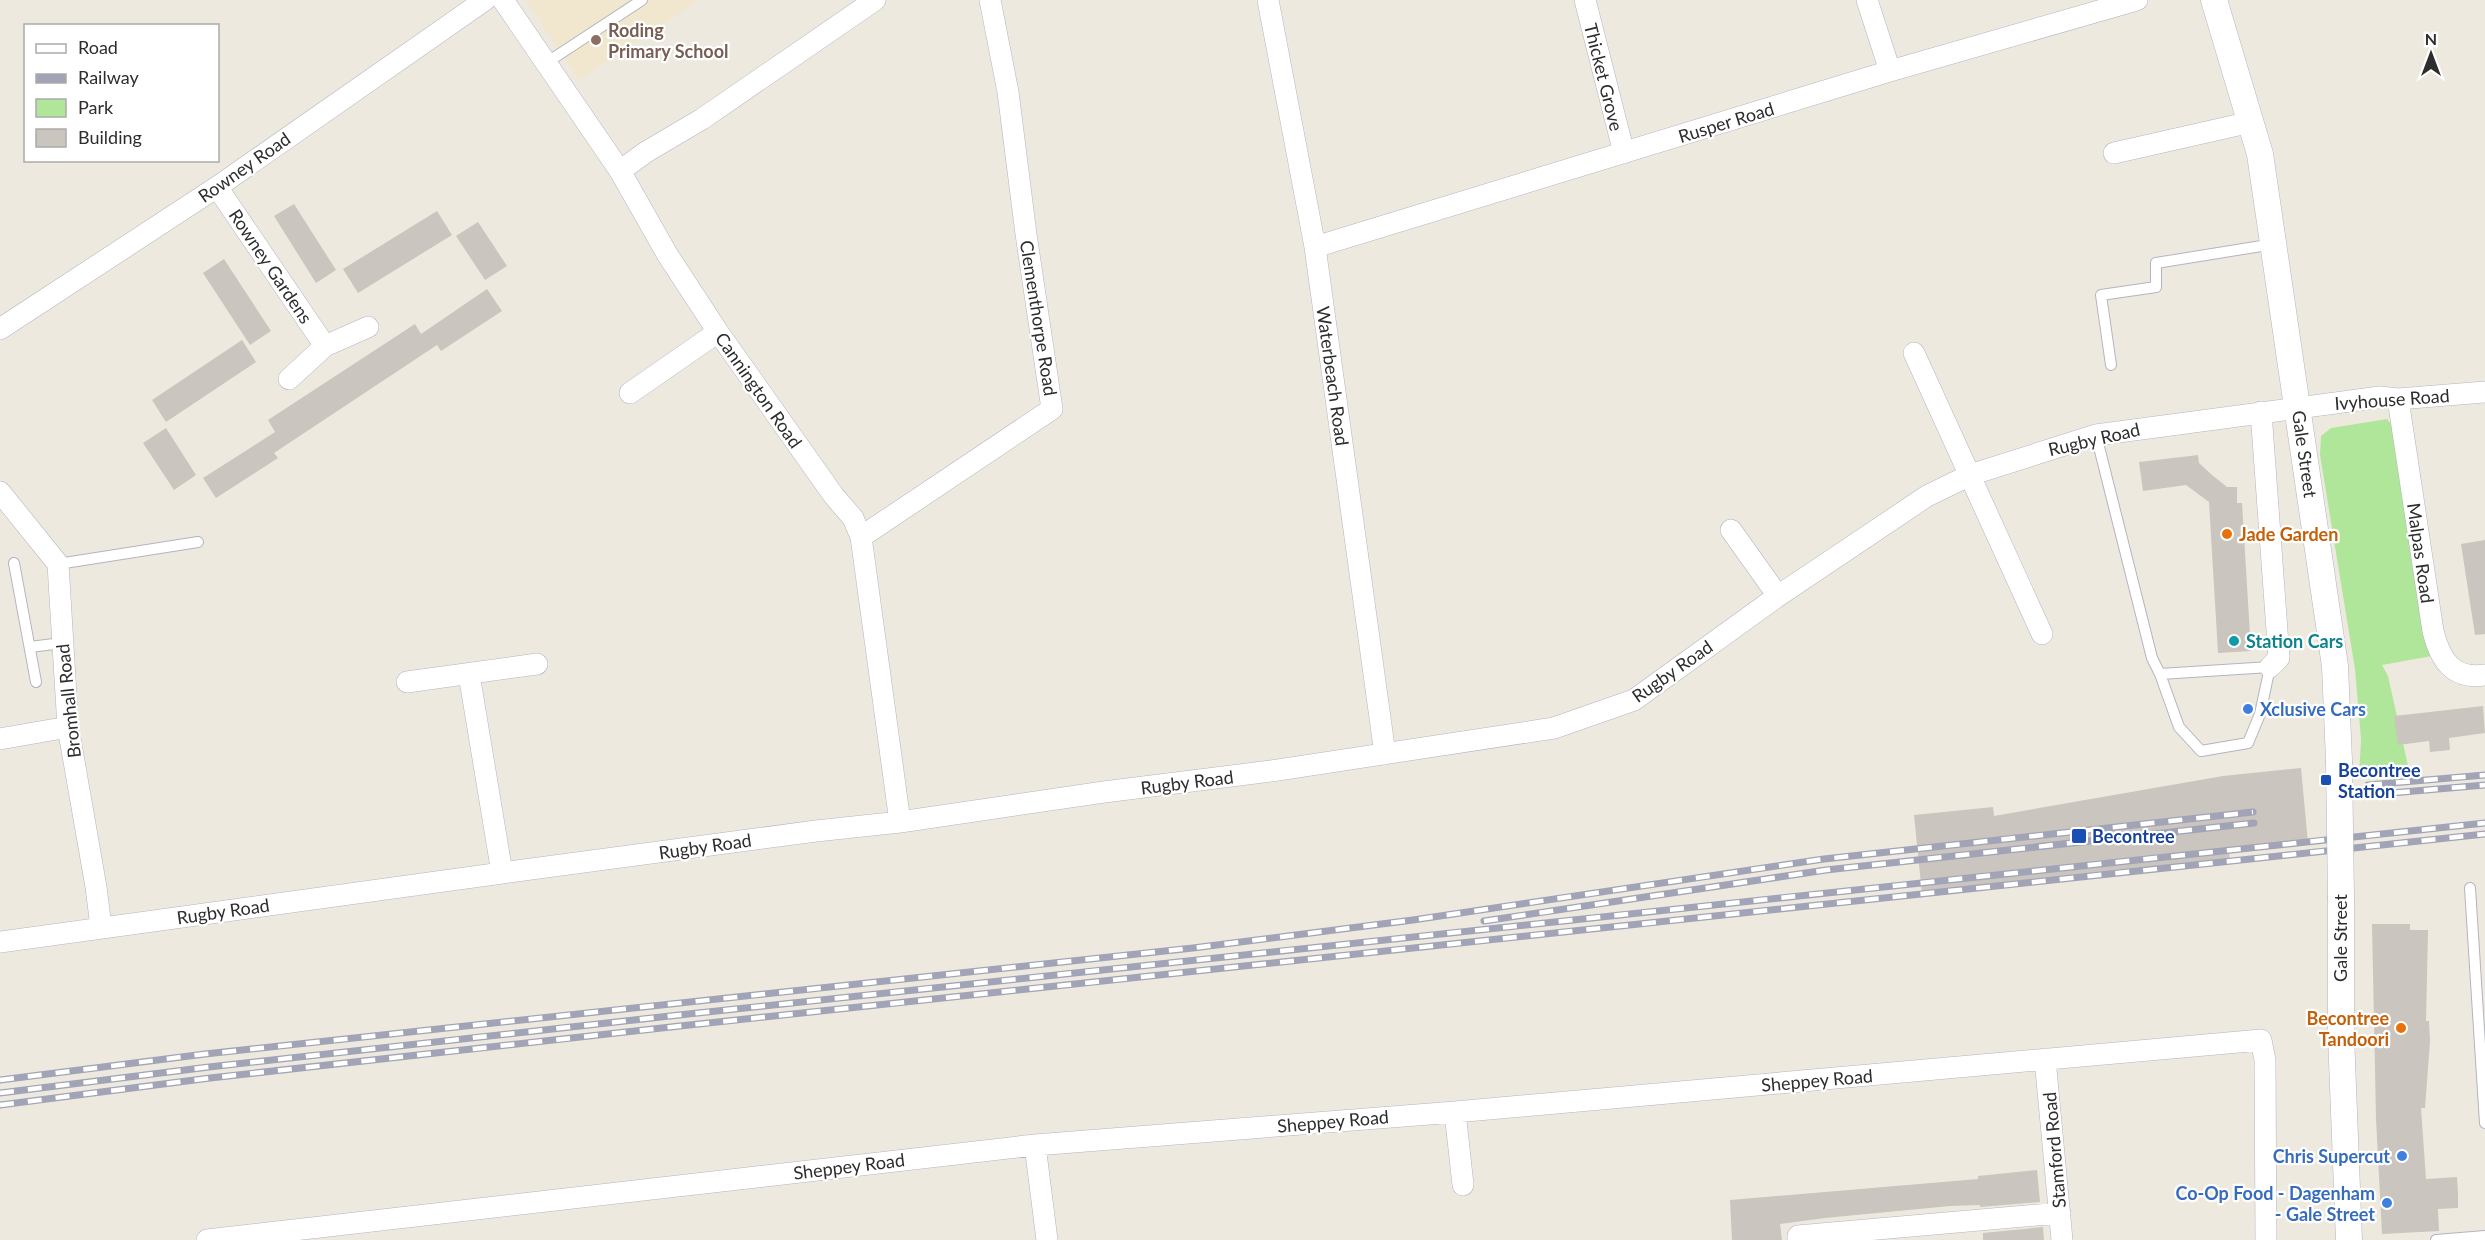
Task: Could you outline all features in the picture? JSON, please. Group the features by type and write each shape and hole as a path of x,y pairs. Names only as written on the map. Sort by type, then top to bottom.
{"street":[{"name":"Rowney Road","path":"0,328 217,187 486,0"},
{"name":"Cannington Road","path":"503,0 620,171 667,254 718,332 834,496 853,518 861,537 900,822"},
{"path":"620,171 646,152 702,119 875,0"},
{"name":"Clementhorpe Road","path":"861,537 1052,409 1008,92 990,0"},
{"name":"Waterbeach Road","path":"1268,0 1315,247 1384,754"},
{"name":"Thicket Grove","path":"1585,0 1624,153"},
{"path":"1867,0 1890,71"},
{"name":"Rusper Road","path":"1315,247 1890,71 2137,0"},
{"name":"Gale Street","path":"2214,0 2260,154 2335,666 2339,760 2341,1035 2349,1240"},
{"path":"2114,153 2251,122"},
{"name":"Rowney Gardens","path":"217,187 325,346"},
{"path":"289,379 325,346 368,327"},
{"path":"630,393 718,332"},
{"path":"1914,353 2042,634"},
{"name":"Ivyhouse Road","path":"2299,408 2380,396 2398,399 2485,392"},
{"name":"Malpas Road","path":"2398,399 2433,631 2438,651 2447,663 2461,674 2485,675"},
{"name":"Rugby Road","path":"0,942 502,873 900,822 1554,728 1634,700 1778,596 1927,496 1971,475 2096,435 2299,408"},
{"name":"Gale Street","path":"2261,412 2279,658 2270,668"},
{"path":"1,496 58,564"},
{"path":"1731,530 1778,596"},
{"name":"Bromhall Road","path":"58,564 68,727 101,927"},
{"path":"407,682 537,664"},
{"path":"469,674 502,873"},
{"path":"0,739 68,727"},
{"name":"Sheppey Road","path":"207,1240 1035,1145 1455,1112 2261,1040 2265,1060 2266,1240"},
{"name":"Stamford Road","path":"2045,1059 2062,1240"},
{"path":"1455,1112 1463,1185"},
{"path":"1035,1145 1047,1240"},
{"path":"1798,1240 1798,1236 2060,1213"}],"lane":[{"path":"546,63 642,0"},
{"path":"2111,365 2101,295 2156,287 2156,263 2274,244"},
{"path":"2096,435 2152,658 2179,727 2201,751 2248,743 2260,714 2270,668 2160,674"},
{"path":"58,564 198,542"},
{"path":"14,563 36,682"},
{"path":"30,647 62,642"},
{"path":"2470,888 2485,1123"},
{"path":"2436,1240 2481,1236 2485,1227"}],"shaded area":[{"name":"Roding Primary School","path":"526,0 699,0 579,80"}],"green space":[{"path":"2387,419 2399,434 2432,656 2382,665 2388,676 2409,770 2359,778 2361,739 2355,669 2320,455 2321,436 2331,428"}],"building":[{"path":"294,204 336,270 316,283 274,216"},
{"path":"437,211 452,235 358,293 343,269"},
{"path":"478,222 507,266 485,280 456,236"},
{"path":"224,259 271,331 250,345 203,273"},
{"path":"487,289 502,311 441,351 437,345 274,453 278,458 216,498 203,478 275,432 268,420 415,324 421,334"},
{"path":"242,340 256,362 166,422 152,400"},
{"path":"166,428 196,475 174,490 143,443"},
{"path":"2198,455 2199,463 2212,475 2227,487 2237,487 2237,503 2242,503 2251,651 2218,653 2209,502 2186,485 2143,491 2139,462"},
{"path":"2485,540 2485,634 2475,635 2461,544"},
{"path":"2483,706 2485,733 2449,738 2450,750 2430,752 2429,741 2398,745 2394,716"},
{"path":"2301,768 2308,843 2229,851 2230,861 1922,894 1914,815 1993,807 1994,816 2223,776"},
{"path":"2372,924 2410,924 2410,930 2428,930 2426,1021 2429,1021 2430,1042 2425,1108 2421,1108 2426,1179 2457,1177 2458,1193 2458,1208 2438,1209 2439,1231 2382,1234 2376,1119"},
{"path":"2037,1170 2040,1202 1980,1207 1980,1205 1950,1206 1825,1218 1780,1224 1782,1240 1732,1240 1730,1200 1978,1179 1978,1176"},
{"path":"2043,1227 2044,1240 1983,1240 1983,1233"}],"railway":[{"path":"2368,785 2485,775"},
{"path":"2368,795 2485,785"},
{"path":"0,1080 205,1054 1193,948 1413,920 1824,859 2253,812"},
{"path":"1484,921 1826,870 2254,823"},
{"path":"0,1093 209,1067 679,1015 2485,823"},
{"path":"0,1105 210,1078 680,1026 2485,834"}],"place":[{"name":"Roding Primary School","path":"596,40"},
{"name":"Jade Garden","path":"2227,534"},
{"name":"Station Cars","path":"2234,641"},
{"name":"Xclusive Cars","path":"2248,709"},
{"name":"Becontree Station","path":"2326,780"},
{"name":"Becontree","path":"2079,836"},
{"name":"Becontree Tandoori","path":"2401,1028"},
{"name":"Chris Supercut","path":"2402,1156"},
{"name":"Co-Op Food - Dagenham - Gale Street","path":"2387,1203"}]}
